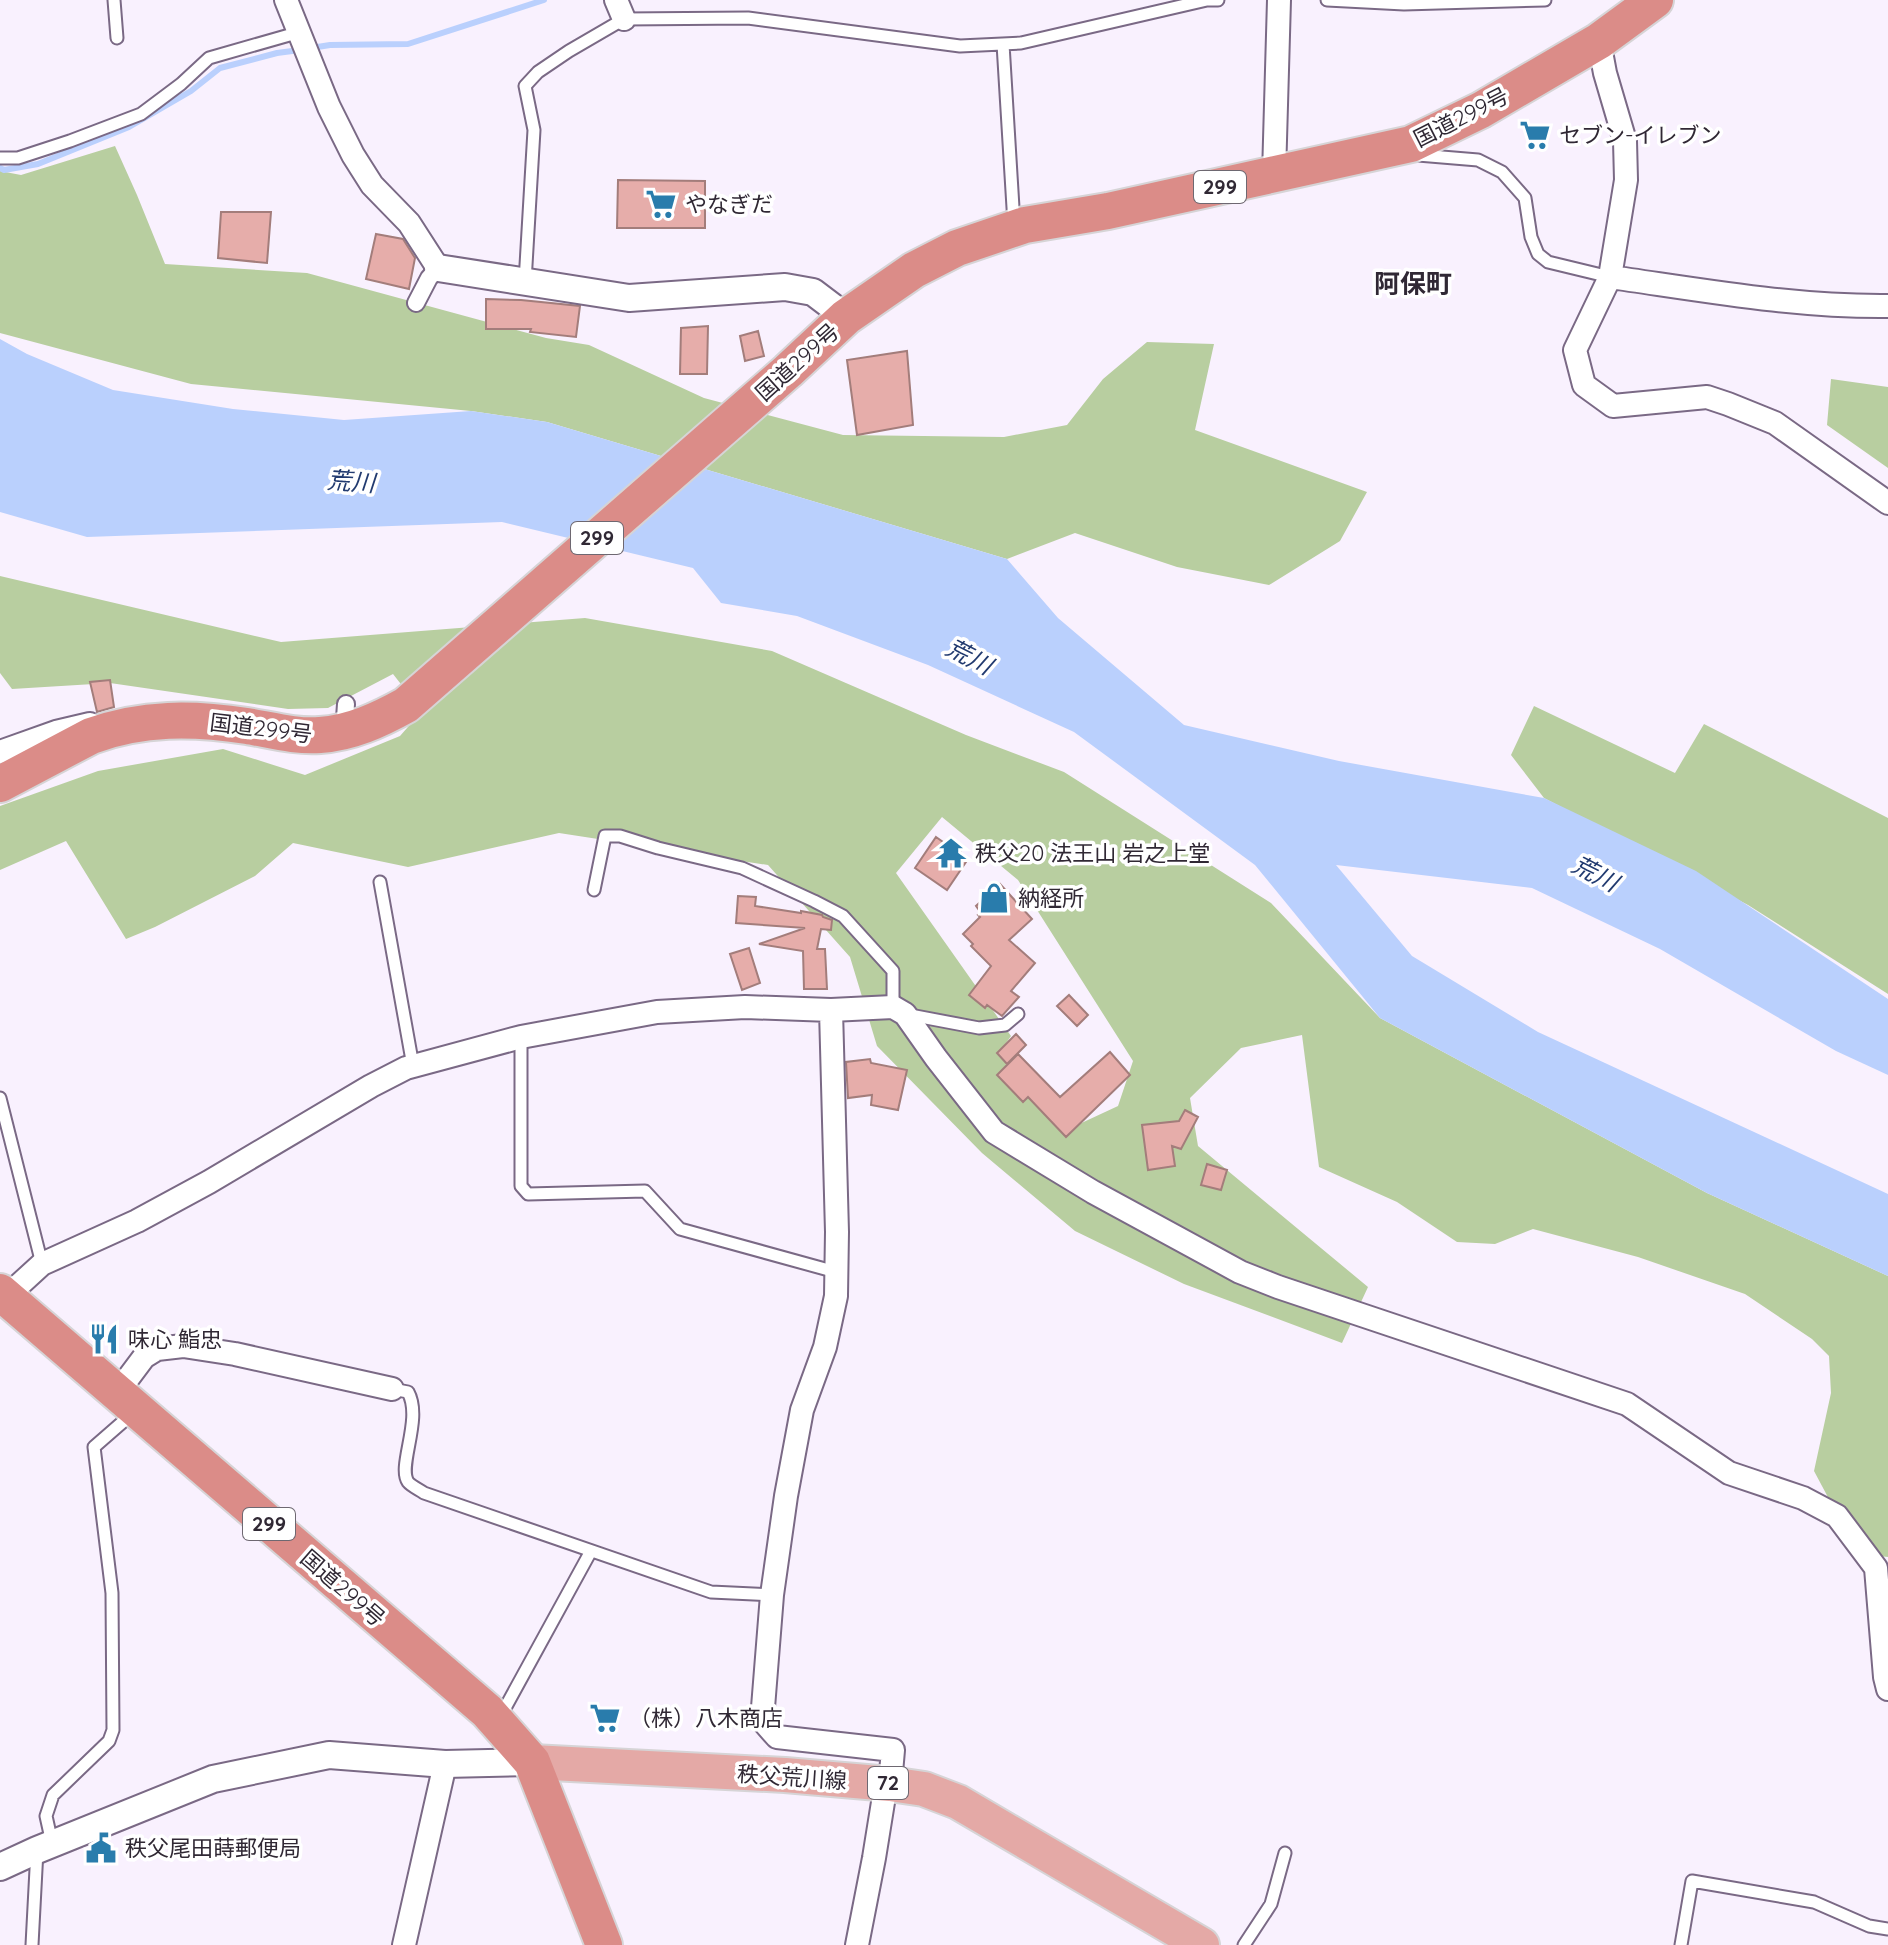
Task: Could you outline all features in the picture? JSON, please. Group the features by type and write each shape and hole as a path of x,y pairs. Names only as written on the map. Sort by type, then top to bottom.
{"highway":[{"name":"国道299号","path":"0,784 102,731 160,720 209,721 317,736 345,718 380,720 406,705 846,317 914,270 957,248 1025,225 1108,211 1411,144 1481,110 1599,41 1655,0"},
{"name":"国道299号","path":"3,1295 487,1711 532,1762 604,1945"}],"main road":[{"name":"秩父荒川線","path":"532,1762 785,1775 924,1789 958,1802 1202,1945"}],"street":[{"path":"286,0 329,107 353,155 372,185 409,223 438,268 629,298 785,287 813,292 846,317"},
{"path":"1274,175 1279,0"},
{"path":"1599,41 1625,141 1626,180 1610,277 1575,350 1584,385 1613,406 1707,397 1728,404 1775,423 1888,503"},
{"path":"416,303 438,268"},
{"path":"1610,277 1758,299 1888,306"},
{"path":"0,752 56,732 108,719 160,720"},
{"path":"3,1295 42,1264 137,1221 371,1086 413,1066 521,1037 657,1012 745,1007 899,1010 994,1132 1093,1192 1240,1272 1627,1404 1729,1473 1803,1498 1837,1516 1876,1568 1888,1689"},
{"path":"831,1010 836,1296 825,1347 802,1410 786,1496 772,1595 762,1720 777,1737 893,1750 890,1784 884,1796 857,1945"},
{"path":"126,1402 144,1357 157,1349 183,1346 235,1354 392,1389"},
{"path":"0,1867 213,1779 329,1755 445,1764 532,1762"},
{"path":"404,1945 445,1764"}],"lane":[{"path":"114,0 117,38"},
{"path":"525,282 534,130 525,86 538,72 620,9 748,18 960,46 1021,43 1218,0"},
{"path":"1327,0 1404,4 1545,0"},
{"path":"0,158 18,158 44,150 141,114 209,58 300,32"},
{"path":"1003,44 1014,229"},
{"path":"1411,144 1418,155 1478,160 1502,172 1525,198 1531,237 1538,254 1548,262 1610,277"},
{"path":"594,890 605,836 620,836 742,868 843,916 893,971 899,1010 979,1028 1005,1025 1018,1014"},
{"path":"380,882 413,1066"},
{"path":"521,1037 521,1186 528,1194 645,1191 680,1229 836,1272"},
{"path":"0,1098 42,1264"},
{"path":"392,1389 408,1392 412,1399 414,1417 405,1472 409,1483 424,1493 711,1592 772,1595"},
{"path":"32,1945 46,1816 53,1795 109,1741 113,1730 112,1593 94,1447 126,1402"},
{"path":"497,1723 591,1551"},
{"path":"1244,1945 1271,1904 1285,1853"},
{"path":"1681,1945 1692,1881 1814,1902 1869,1926 1888,1929"}],"green space":[{"path":"115,146 165,264 307,273 546,338 589,345 704,398 843,435 1004,437 1067,425 1103,379 1147,342 1214,344 1195,430 1367,492 1340,541 1269,585 1177,567 1075,533 1007,559 547,422 471,411 191,384 0,333 0,171 21,175"},
{"path":"1831,379 1888,387 1888,468 1827,425"},
{"path":"0,576 281,642 585,618 772,651 966,735 1064,772 1271,903 1380,1018 1707,1193 1888,1276 1888,1557 1879,1556 1830,1501 1814,1471 1831,1393 1829,1356 1812,1339 1745,1294 1638,1257 1533,1229 1495,1244 1457,1242 1397,1202 1319,1167 1302,1035 1241,1048 1190,1098 1198,1146 1368,1287 1342,1343 1184,1284 1075,1231 982,1153 877,1046 850,957 768,865 559,833 408,867 293,843 255,876 126,939 66,841 0,870 0,806 98,771 223,749 305,775 400,736 422,711 393,674 328,708 288,709 110,683 12,689 0,673","holes":["942,817 1018,880 1133,1061 1118,1106 1075,1126 999,1053 1011,1036 896,873"]},
{"path":"1534,706 1675,773 1704,724 1888,818 1888,994 1748,905 1544,798 1511,755"}],"water":[{"name":"荒川","path":"0,339 27,354 113,390 233,409 344,420 471,411 547,422 1007,559 1058,618 1184,725 1339,761 1544,798 1696,871 1888,999 1888,1075 1836,1051 1660,949 1532,888 1336,865 1412,956 1538,1032 1888,1194 1888,1276 1707,1193 1380,1018 1255,865 1074,732 928,665 797,616 721,603 693,568 502,522 87,537 0,512"}],"building":[{"name":"やなぎだ","path":"618,180 705,181 705,228 617,228"},
{"path":"221,212 271,212 267,263 218,258"},
{"path":"376,234 403,239 415,258 409,289 366,279"},
{"path":"486,299 580,306 576,337 530,332 531,329 486,329"},
{"path":"708,326 707,374 680,374 681,328"},
{"path":"758,331 764,356 745,361 740,336"},
{"path":"907,351 913,425 857,435 847,360"},
{"path":"110,680 114,707 97,712 90,682"},
{"path":"936,837 946,844 949,839 963,848 959,853 968,859 947,890 915,868"},
{"path":"1000,884 1032,919 1009,940 1035,963 1011,991 1019,997 1002,1016 969,995 991,966 963,934 980,917 976,906"},
{"path":"738,896 756,897 755,906 801,911 832,920 831,930 821,929 817,949 825,949 827,989 804,989 803,951 759,944 805,928 736,923"},
{"path":"749,948 760,983 742,990 730,954"},
{"path":"1069,995 1088,1015 1077,1026 1057,1006"},
{"path":"1016,1034 1026,1045 1007,1064 997,1053"},
{"path":"1110,1052 1130,1075 1066,1137 1028,1097 1023,1102 997,1075 1018,1054 1060,1097"},
{"path":"870,1059 871,1063 907,1070 898,1110 871,1105 872,1095 848,1098 846,1062"},
{"path":"1185,1110 1198,1117 1181,1149 1172,1146 1175,1166 1148,1170 1142,1125 1179,1121"},
{"path":"1207,1164 1227,1170 1221,1190 1201,1185"}],"waterway":[{"path":"311,48 408,44 544,0"},
{"path":"0,168 4,170 38,164 129,127 191,91 220,68 300,50"}],"place":[{"name":"セブン-イレブン","path":"1535,135"},
{"name":"やなぎだ","path":"661,204"},
{"name":"秩父20 法王山 岩之上堂","path":"951,853"},
{"name":"納経所","path":"994,898"},
{"name":"味心 鮨忠","path":"104,1339"},
{"name":"（株）八木商店","path":"605,1718"},
{"name":"秩父尾田蒔郵便局","path":"101,1848"}],"district":[{"name":"阿保町","path":"1413,284"}]}
